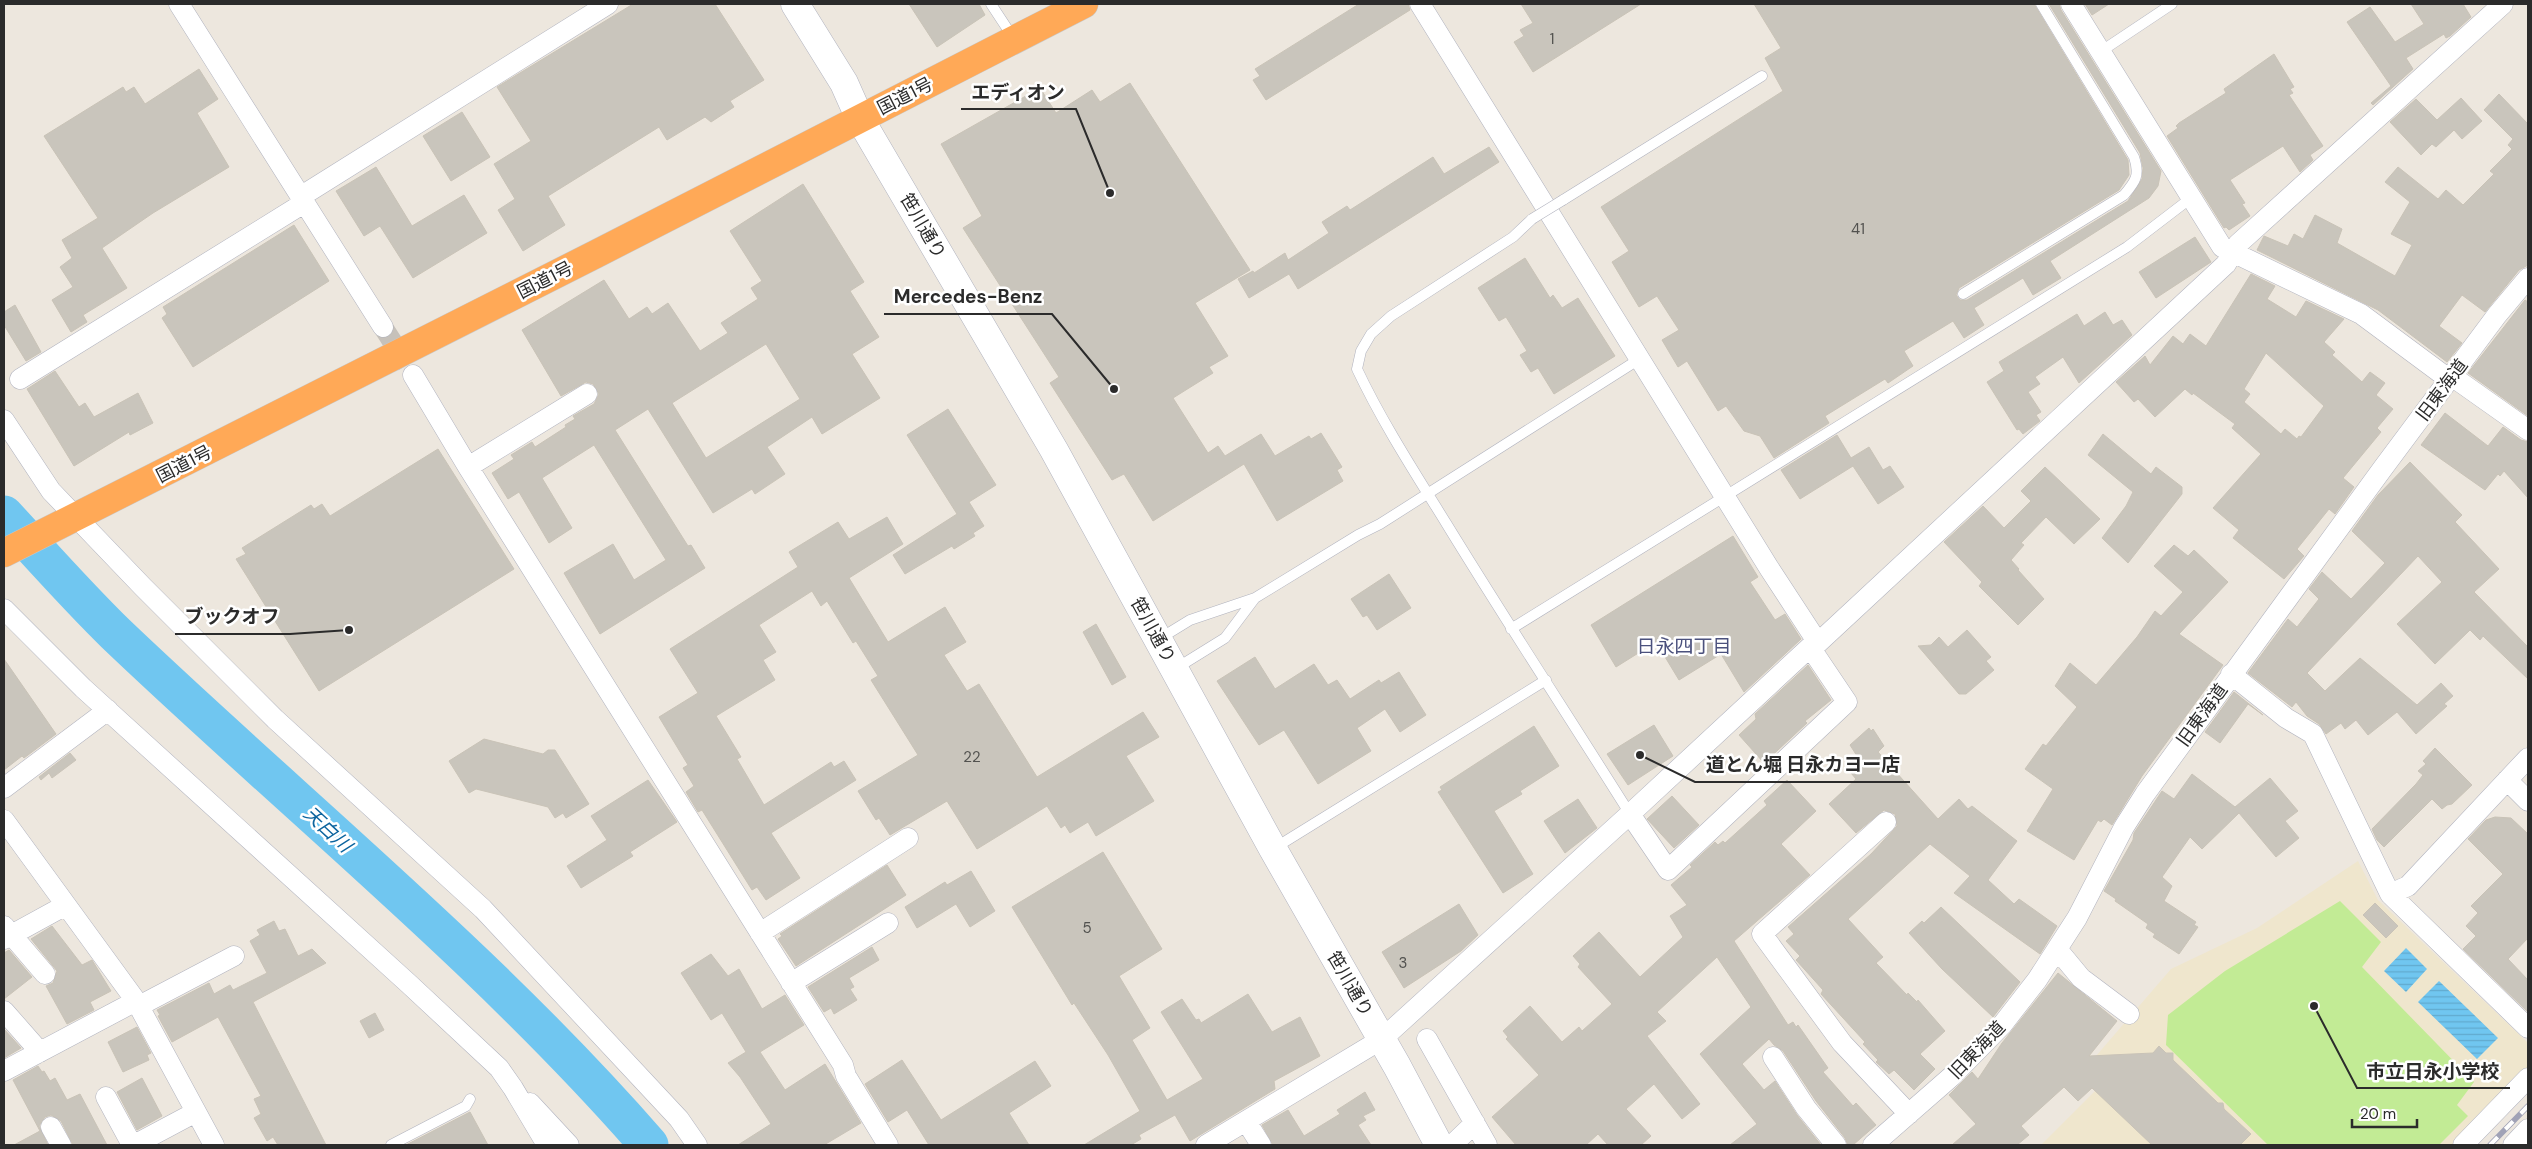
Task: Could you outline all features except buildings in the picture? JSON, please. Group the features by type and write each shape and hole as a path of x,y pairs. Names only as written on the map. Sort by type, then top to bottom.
{"highway":[{"name":"国道1号","path":"4,554 79,518 1083,4"}],"street":[{"path":"179,4 382,327"},
{"path":"20,378 608,4"},
{"name":"笹川通り","path":"795,4 844,83 860,119 1054,450 1273,850 1382,1040 1439,1145"},
{"path":"1420,4 1726,496 1847,702 1668,870 1630,814"},
{"path":"2071,4 2222,246 2361,314 2451,379 2528,430"},
{"path":"1206,1145 1382,1040 1814,645 2226,264 2238,244 2503,4"},
{"name":"旧東海道","path":"1873,1145 1952,1076 2002,1025 2037,980 2077,918 2124,827 2231,674 2497,315 2528,278"},
{"path":"413,376 468,467 843,1065 846,1076 888,1145"},
{"path":"468,467 587,394"},
{"path":"4,420 51,492 79,518 144,587 275,719 483,909 679,1119 698,1145"},
{"path":"4,609 83,688 499,1068 514,1088 547,1145"},
{"path":"2231,674 2286,718 2313,734 2390,894 2528,1028"},
{"path":"4,788 108,710"},
{"path":"2390,894 2408,886 2528,758"},
{"path":"2507,780 2528,801"},
{"path":"4,820 138,1004 214,1145"},
{"path":"1886,822 1762,934 1842,1043 1909,1114"},
{"path":"760,933 908,838"},
{"path":"45,974 6,933 66,905"},
{"path":"791,983 888,923"},
{"path":"2057,949 2081,978 2129,1014"},
{"path":"4,1071 234,956"},
{"path":"4,1011 40,1052"},
{"path":"1428,1039 1487,1145"},
{"path":"1772,1056 1806,1108 1836,1145"},
{"path":"2463,1145 2528,1078"},
{"path":"514,1088 538,1110 569,1145"},
{"path":"106,1098 133,1145 196,1112"},
{"path":"1246,1121 1261,1145"},
{"path":"1452,1145 1475,1123"},
{"path":"51,1127 61,1145"},
{"path":"2513,1145 2528,1129"}],"lane":[{"path":"991,4 1015,40"},
{"path":"1963,294 2124,195 2134,183 2138,169 2134,157 2041,4"},
{"path":"2100,52 2172,4"},
{"path":"1630,814 1546,680 1511,629 1428,494 1357,369 1361,351 1372,334 1391,316 1513,238 1532,220 1762,76"},
{"path":"1511,629 2127,246 2191,198"},
{"path":"1159,640 1190,620 1255,598 1428,494 1641,358"},
{"path":"1175,669 1225,638 1255,598"},
{"path":"1273,850 1546,680"},
{"path":"391,1145 466,1106 470,1099"}],"shaded area":[{"path":"2358,861 2378,900 2528,1043 2528,1067 2452,1145 2041,1145 2110,1076 2096,1056 2171,969 2257,928"}],"green space":[{"path":"2340,901 2381,942 2362,967 2474,1082 2457,1105 2468,1116 2439,1145 2268,1145 2166,1045 2168,1015 2225,971"}],"water":[{"path":"2406,948 2427,969 2406,992 2384,971"},
{"path":"2439,981 2498,1038 2477,1059 2418,1002"}],"waterway":[{"name":"天白川","path":"4,515 116,634 456,946 587,1077 649,1145"}],"tunnel":[{"path":"383,327 407,365"}],"railway":[{"path":"2490,1145 2528,1106"}],"place":[{"name":"エディオン","path":"1110,193"},
{"name":"Mercedes-Benz","path":"1114,389"},
{"name":"ブックオフ","path":"349,630"},
{"name":"道とん堀 日永カヨー店","path":"1640,755"},
{"name":"市立日永小学校","path":"2314,1006"}],"district":[{"name":"日永四丁目","path":"1684,646"}]}
